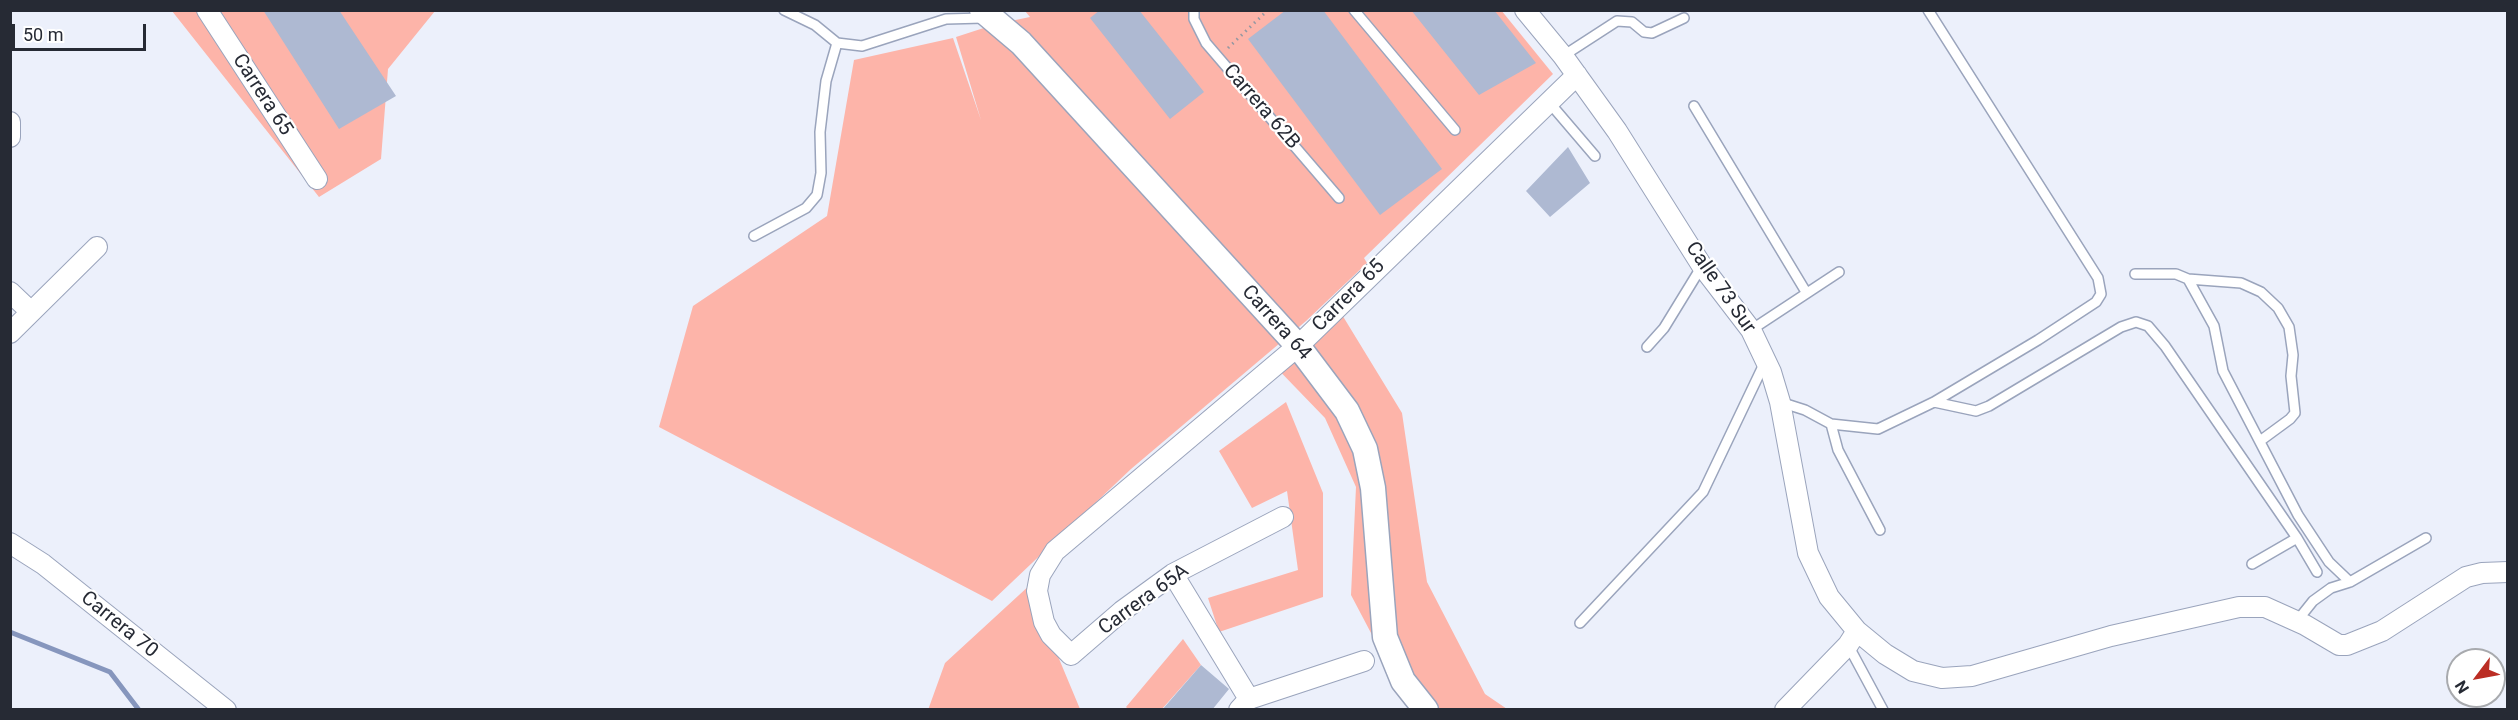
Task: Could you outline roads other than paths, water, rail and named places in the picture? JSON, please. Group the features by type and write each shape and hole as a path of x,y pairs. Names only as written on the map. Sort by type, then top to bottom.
{"street":[{"name":"Carrera 65","path":"207,10 317,179"},
{"name":"Calle 73 Sur","path":"1525,10 1563,56 1617,131 1702,266 1751,330 1766,359 1780,402 1808,553 1852,638 1913,671 1942,678 1972,676 2111,636 2239,607 2265,607 2297,621 2338,645 2347,645 2382,631 2466,577 2482,573 2508,572"},
{"name":"Carrera 64","path":"996,13 1298,346 1347,411 1365,449 1373,488 1385,637 1403,681 1426,710"},
{"name":"Carrera 65","path":"1071,655 1051,635 1039,607 1037,591 1040,575 1055,551 1298,346 1577,75"},
{"path":"10,333 97,247"},
{"path":"10,292 31,312"},
{"name":"Carrera 65A","path":"1071,655 1122,611 1173,574 1284,517"},
{"name":"Carrera 70","path":"10,543 43,564 226,710"},
{"path":"1173,574 1244,704 1365,662"},
{"path":"1785,710 1852,638"}],"lane":[{"path":"784,10 815,25 837,43 862,46 946,19 996,13"},
{"name":"Carrera 62B","path":"1194,10 1194,19 1206,43 1340,198"},
{"path":"1354,10 1455,130"},
{"path":"1780,402 1805,410 1831,424 1878,429 1934,402 2096,303 2101,294 2098,278 1928,10"},
{"path":"1563,56 1617,21 1632,22 1644,32 1652,33 1684,18"},
{"path":"754,236 806,208 817,195 821,173 820,132 826,81 837,43"},
{"path":"1548,101 1595,156"},
{"path":"1694,106 1806,292"},
{"path":"1647,347 1664,328 1702,266"},
{"path":"1751,330 1839,272"},
{"path":"2135,274 2176,274 2188,279 2241,284 2261,292 2278,308 2289,327 2293,355 2291,376 2295,413 2260,441"},
{"path":"2188,279 2214,326 2223,371 2298,515 2329,562 2350,582"},
{"path":"1934,402 1976,411 1989,406 2121,327 2136,322 2148,326 2165,345 2297,538 2317,572"},
{"path":"1581,623 1703,492 1766,359"},
{"path":"1831,424 1838,450 1880,530"},
{"path":"2252,564 2297,538"},
{"path":"2297,621 2313,601 2331,588 2350,582 2426,538"},
{"path":"1852,638 1883,710"}],"waterway":[{"path":"10,632 110,672 139,710"}]}
